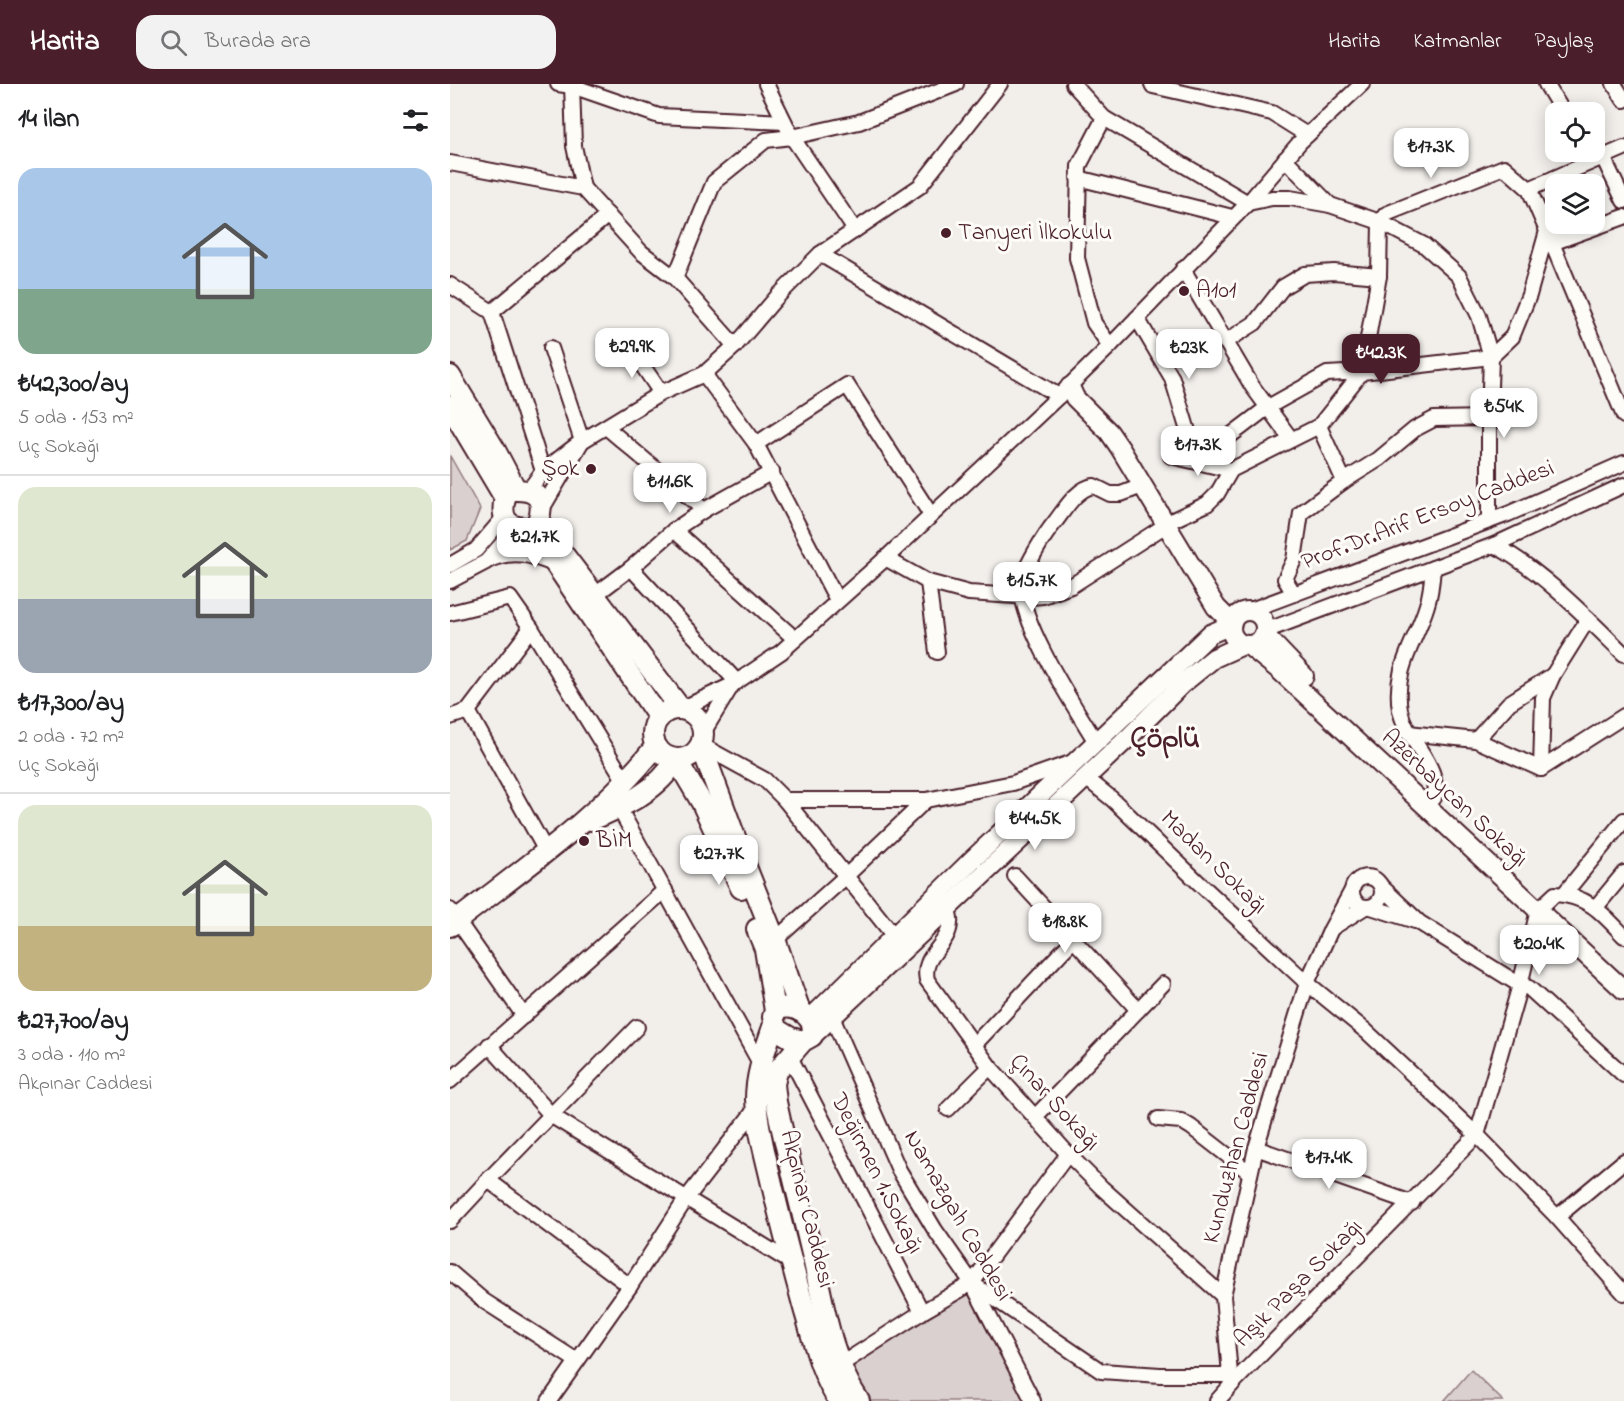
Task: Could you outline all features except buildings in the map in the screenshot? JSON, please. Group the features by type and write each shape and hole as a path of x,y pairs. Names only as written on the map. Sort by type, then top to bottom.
{"main road":[{"path":"450,376 495,450 522,510 595,595 681,709"},
{"path":"450,406 522,510 556,565 659,718"},
{"path":"702,738 694,754 687,758 676,759 663,754 656,746 653,733 659,718 673,709 689,711 701,723 702,738 719,789 806,1027"},
{"path":"452,919 578,826 638,769 656,746"},
{"path":"578,826 619,808 662,779 676,759"},
{"name":"Akpınar Caddesi","path":"676,759 702,803 749,905 765,950 774,1018 761,1065 756,1098 757,1107 766,1158 792,1263 823,1369 839,1401"},
{"path":"783,1006 806,1027 783,1035 774,1018 783,1006"},
{"name":"Akpınar Caddesi","path":"806,1027 790,1057 777,1071 774,1084 776,1102 820,1292 840,1365 859,1401"}],"street":[{"path":"766,84 792,137 855,230"},
{"path":"675,278 714,182 766,140 792,137 860,122 956,84"},
{"path":"450,564 476,550 522,510 543,471 582,441 661,393 704,374 735,346 776,298 820,254 920,186 1000,84"},
{"path":"1073,84 1104,118 1248,202 1290,198 1330,205 1380,222 1424,245 1459,276 1479,316 1491,357 1488,418 1490,521"},
{"path":"1152,84 1272,113 1307,135"},
{"path":"1546,84 1557,102"},
{"path":"1614,84 1624,100"},
{"path":"735,346 675,278 641,252 583,188 574,147 567,85 659,116 784,122"},
{"path":"681,709 735,683 781,652 885,558 1110,346 1248,202 1307,135 1358,86"},
{"path":"1104,118 1079,166 1077,258 1094,323 1110,346"},
{"path":"1605,154 1624,148"},
{"path":"1285,159 1330,205"},
{"path":"1529,189 1583,162"},
{"path":"1597,162 1624,201"},
{"path":"450,163 583,188"},
{"path":"885,558 928,582 969,593 1023,597 1043,596 1071,586 1170,522 1207,504 1217,494 1231,470 1319,426 1362,372 1379,276 1380,222 1386,214 1504,167 1529,189 1624,416"},
{"path":"1078,178 1232,217"},
{"path":"492,312 608,215"},
{"path":"1550,237 1624,217"},
{"path":"1197,460 1268,407 1327,374 1491,357 1512,337 1550,237"},
{"path":"820,254 1059,396"},
{"path":"1183,269 1225,342 1291,439"},
{"path":"1225,342 1255,323 1283,287 1305,274 1334,272 1379,276"},
{"path":"450,285 492,312 543,471"},
{"path":"1137,318 1172,378 1197,460"},
{"path":"551,348 582,441"},
{"path":"630,348 661,393"},
{"path":"704,374 756,444 837,600"},
{"path":"756,444 847,385 931,515"},
{"path":"1170,522 1118,424 1095,402 1070,387 1075,398 1108,432 1142,486 1214,584 1237,618 1233,636 1246,645"},
{"path":"1294,594 1285,579 1294,560 1301,513 1344,481 1379,459 1415,429 1434,419 1488,418"},
{"path":"1319,426 1344,481"},
{"path":"606,427 704,510"},
{"path":"486,562 522,510 582,441"},
{"path":"1171,456 1197,460 1231,470"},
{"name":"Prof.Dr.Arif Ersoy Caddesi","path":"806,1027 894,936 1210,634 1237,618 1294,594 1490,521 1624,463"},
{"path":"595,595 631,568 674,530 704,510 772,472"},
{"name":"Prof.Dr.Arif Ersoy Caddesi","path":"1265,632 1494,545 1624,485"},
{"path":"1096,742 1042,651 1029,620 1023,597 1022,580 1045,536 1083,489 1094,486 1110,494 1120,494 1142,486"},
{"path":"674,530 794,638"},
{"path":"1494,545 1522,561 1624,654"},
{"path":"450,581 504,554 539,558 556,565"},
{"path":"631,568 735,683"},
{"path":"1433,568 1428,603 1409,645 1399,677 1400,710 1408,733 1434,777 1434,798"},
{"path":"928,582 937,652"},
{"path":"450,613 510,598 531,628 625,781"},
{"path":"806,1027 832,1017 1189,678 1214,658 1260,641 1265,632 1263,620 1259,615 1237,618"},
{"path":"1541,769 1543,698 1553,675 1588,619"},
{"path":"450,717 468,711 531,628"},
{"name":"Azerbaycan Sokağı","path":"1265,632 1298,671 1434,798 1624,990"},
{"name":"Azerbaycan Sokağı","path":"1246,645 1279,670 1542,905 1624,973"},
{"path":"1476,740 1509,703 1553,675"},
{"path":"735,683 702,738 765,780 786,800 894,936"},
{"path":"468,711 546,850"},
{"path":"1541,769 1624,716"},
{"path":"1408,733 1476,740 1541,769"},
{"path":"786,800 926,800 1013,783 1077,760"},
{"name":"Madan Sokağı","path":"1086,778 1120,806 1307,983 1366,1030 1477,1135 1557,1217 1624,1293"},
{"path":"775,940 926,800"},
{"path":"619,808 761,1065"},
{"path":"1564,894 1624,820"},
{"path":"1596,907 1624,873"},
{"path":"1015,876 1138,1010"},
{"path":"1420,923 1356,903 1351,892 1353,884 1366,876 1376,879 1420,923 1520,986 1529,988 1624,1075"},
{"path":"1331,929 1379,902 1382,887"},
{"path":"450,1081 665,890"},
{"name":"Kunduzhan Caddesi","path":"1231,1380 1223,1296 1256,1148 1307,983 1331,929 1351,892"},
{"path":"1477,1135 1542,905 1555,894 1564,894 1596,907 1624,936"},
{"name":"Çınar Sokağı","path":"948,909 951,922 945,938 926,964 927,980 990,1067 1068,1154 1102,1188 1223,1296"},
{"path":"452,919 524,1016"},
{"path":"974,1045 1073,940"},
{"path":"1035,1117 1163,984"},
{"name":"Namazgah Caddesi","path":"832,1017 899,1170 935,1230 972,1283 1033,1401"},
{"path":"450,1221 637,1027"},
{"path":"489,1045 552,1116 792,1263"},
{"name":"Değirmen 1.Sokağı","path":"790,1057 921,1312"},
{"path":"948,1109 990,1067"},
{"path":"549,1401 630,1286 686,1199 757,1107"},
{"path":"1158,1119 1181,1121 1250,1173"},
{"name":"Aşık Paşa Sokağı","path":"1217,1401 1231,1380 1412,1203 1452,1158 1477,1135"},
{"path":"1256,1148 1412,1203"},
{"path":"840,1365 921,1312 972,1283 1068,1154"},
{"path":"1557,1217 1624,1161"},
{"path":"488,1180 630,1286"},
{"path":"450,1272 484,1301 577,1361"},
{"path":"972,1283 1101,1371 1231,1380"}],"shaded area":[{"path":"450,456 480,509 467,541 450,550"},
{"path":"968,1293 1028,1401 869,1401 848,1366"},
{"path":"1471,1370 1503,1401 1444,1401"}],"place":[{"name":"Tanyeri İlkokulu","path":"946,233"},
{"name":"A101","path":"1184,291"},
{"name":"Şok","path":"591,469"},
{"name":"BİM","path":"584,841"}],"district":[{"name":"Çöplü","path":"1165,740"}]}
